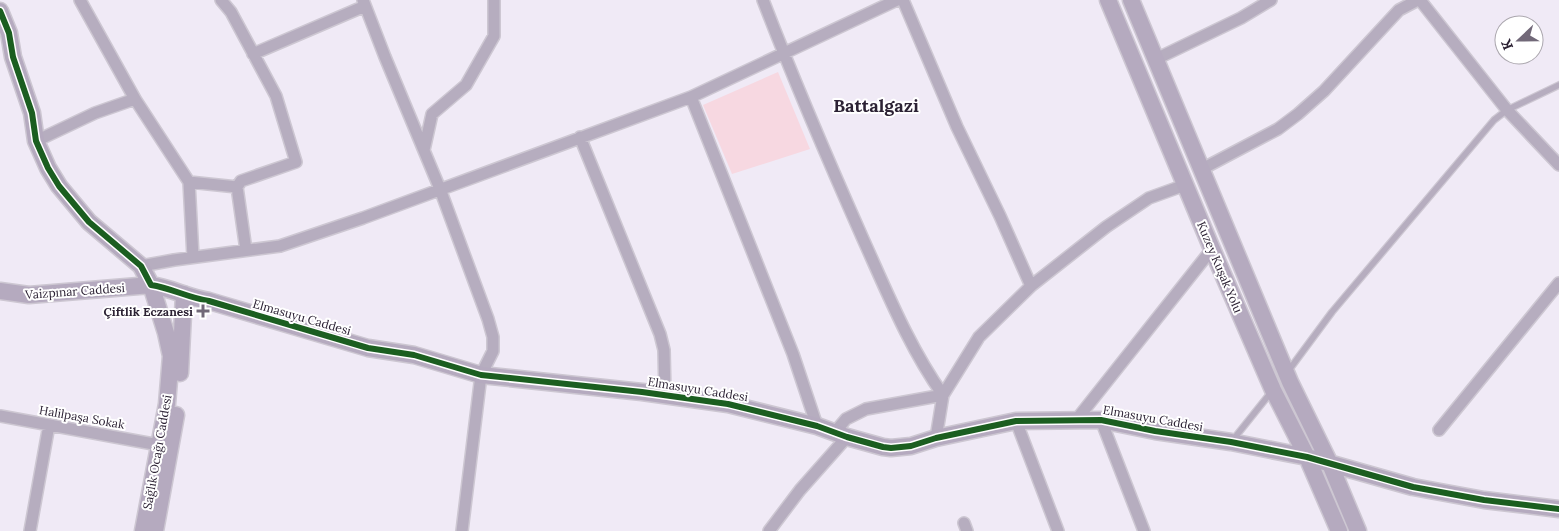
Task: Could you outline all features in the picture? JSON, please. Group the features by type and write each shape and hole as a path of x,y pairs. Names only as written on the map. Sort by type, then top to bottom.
{"street":[{"path":"80,0 135,99 189,182 193,257"},
{"path":"221,0 231,12 276,96 296,162 241,181 237,187 246,250"},
{"path":"424,150 432,114 466,84 494,36 494,0"},
{"path":"764,0 817,135 892,304 926,372 943,395"},
{"path":"141,266 193,257 280,246 363,218 691,97 898,0"},
{"path":"903,0 957,127 1031,286"},
{"name":"Kuzey Kuşak Yolu","path":"1108,0 1273,390 1307,457 1339,531"},
{"name":"Kuzey Kuşak Yolu","path":"1131,0 1286,373 1330,464 1358,531"},
{"path":"1156,59 1241,18 1271,0"},
{"path":"1202,169 1278,129 1298,114 1324,90 1398,10 1419,0 1506,110 1559,165"},
{"path":"253,54 364,3 440,189 493,337 493,351 481,374 462,531"},
{"path":"0,11 9,33 13,57 32,113 36,141 48,168 59,186 89,222 141,266 151,285"},
{"path":"691,97 793,354 817,426"},
{"path":"36,141 95,113 135,99"},
{"path":"580,137 660,334 664,350 664,395"},
{"path":"189,182 237,187"},
{"path":"936,438 943,395 979,337 1031,286 1106,227 1150,198 1185,185"},
{"path":"1076,419 1212,249"},
{"path":"1439,430 1559,283"},
{"name":"Elmasuyu Caddesi","path":"151,285 164,287 198,299 368,348 414,355 481,374 728,404 817,426 841,435 891,448 911,446 936,438 1016,422 1076,419 1101,420 1307,457 1413,487 1484,500 1559,509"},
{"name":"Vaizpınar Caddesi","path":"0,292 29,295 151,285"},
{"name":"Sağlık Ocağı Caddesi","path":"143,531 167,404 171,356 151,285"},
{"path":"155,531 178,405 184,294"},
{"path":"769,531 841,435 846,419 866,409 943,395"},
{"name":"Halilpaşa Sokak","path":"0,416 159,445"},
{"path":"1101,420 1145,531"},
{"path":"1016,422 1058,531"},
{"path":"30,531 49,426"}],"lane":[{"path":"1286,373 1332,312 1421,204 1494,120 1506,110 1559,85"},
{"path":"1231,442 1273,390"}],"shaded area":[{"path":"778,72 810,149 732,174 703,105"}],"cycle path":[{"path":"0,11 9,33 13,57 32,113 36,141 48,168 59,186 89,222 141,266 151,285 368,348 414,355 481,375 642,392 728,404 817,426 883,447 911,446 936,438 1016,421 1101,420 1307,457 1413,487 1484,500 1559,509"}],"place":[{"name":"Çiftlik Eczanesi","path":"203,311"}],"district":[{"name":"Battalgazi","path":"876,105"}]}
